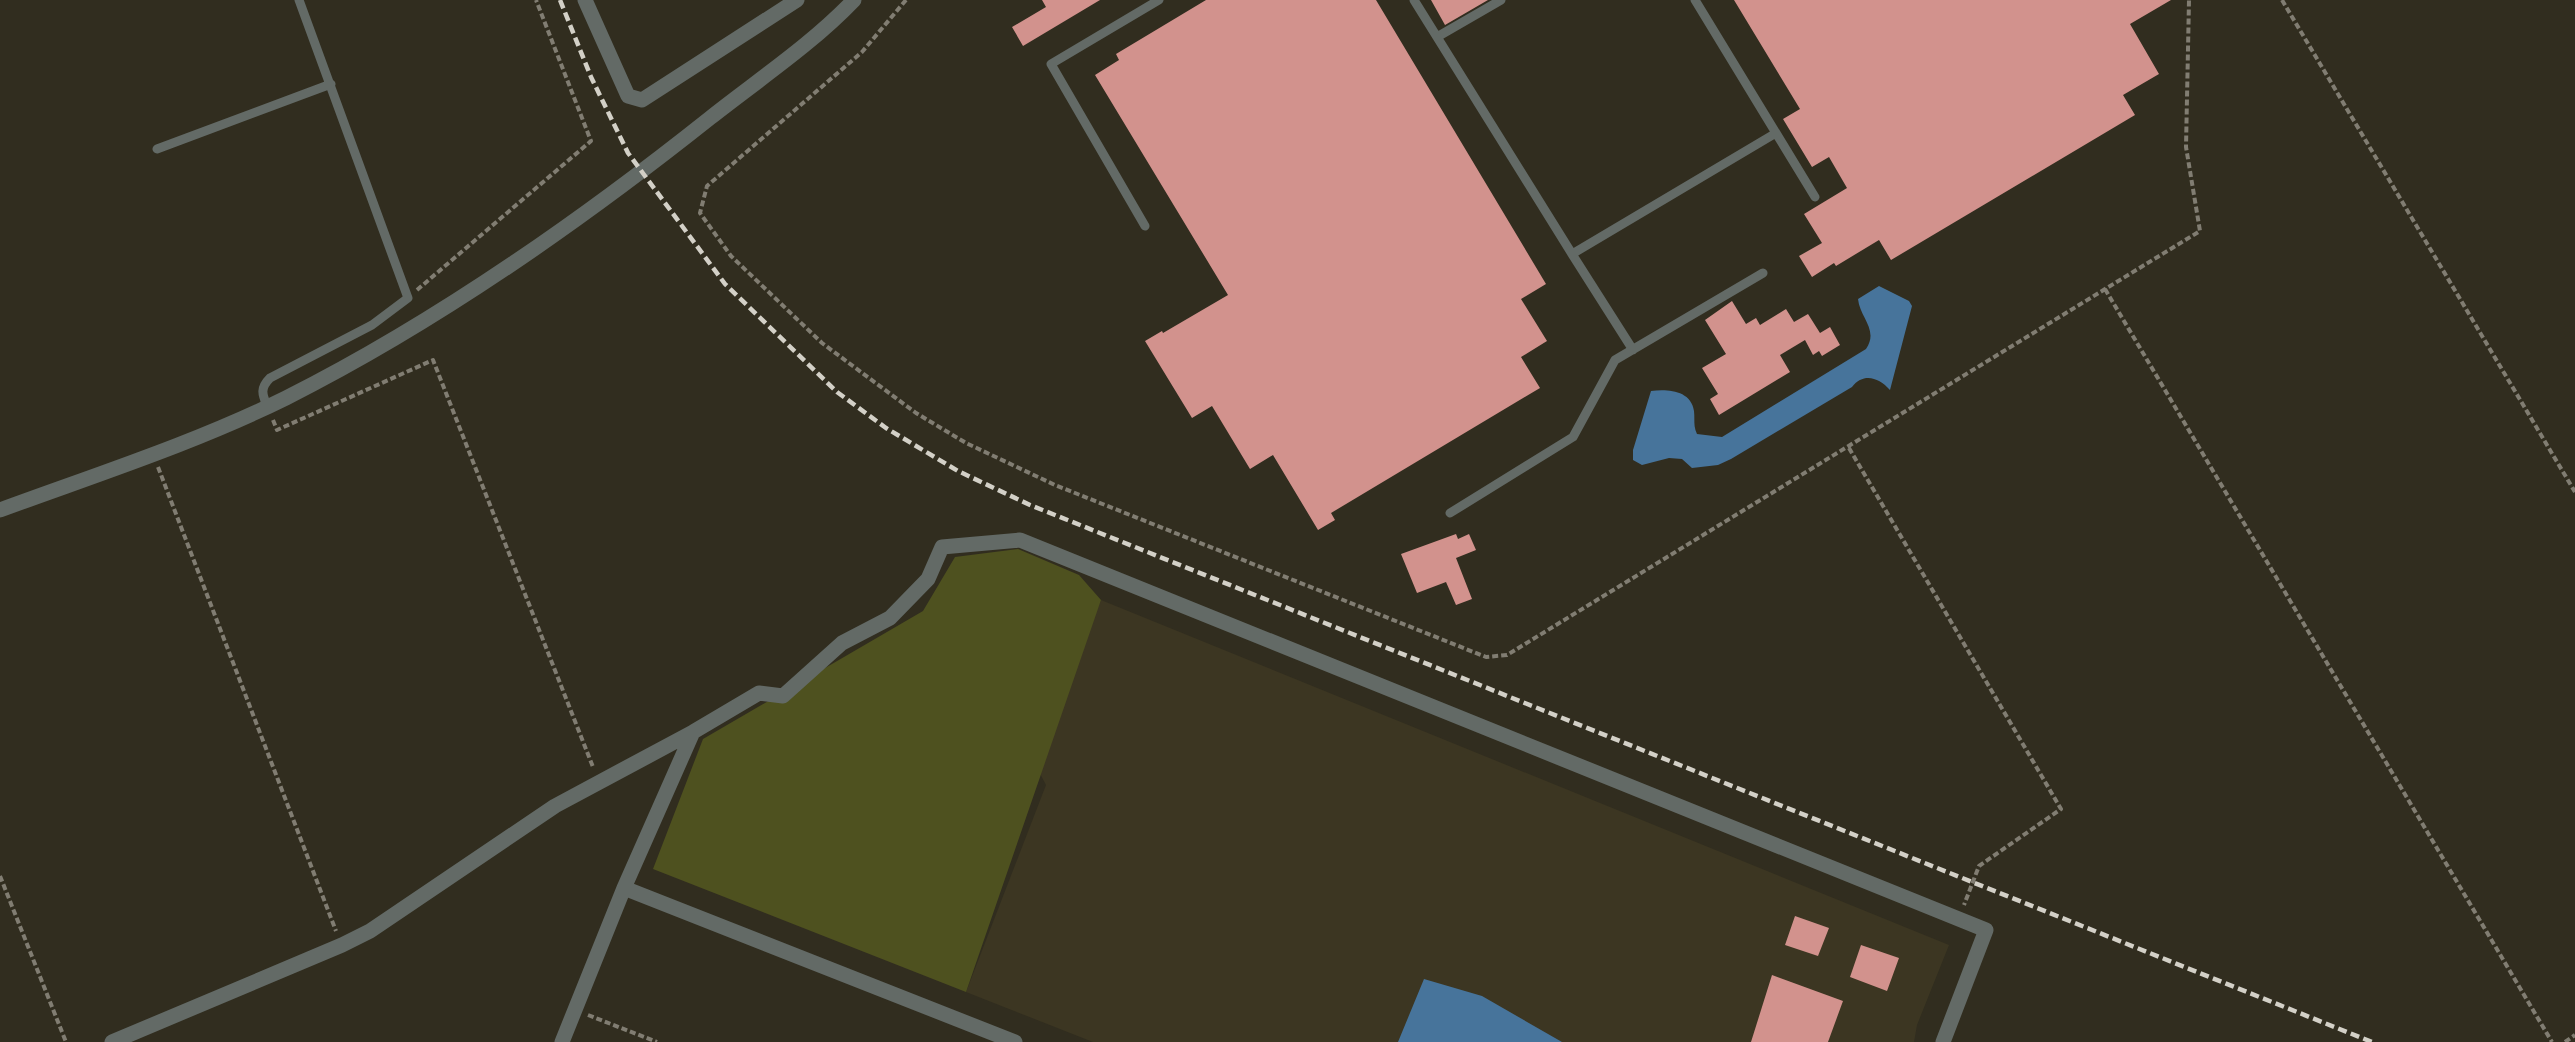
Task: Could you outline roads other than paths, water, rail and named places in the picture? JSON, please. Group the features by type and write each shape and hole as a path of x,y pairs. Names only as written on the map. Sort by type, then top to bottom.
{"street":[{"path":"585,0 628,96 637,100 642,100 797,0"},
{"path":"0,510 153,453 267,406 405,332 488,279 624,185 854,0"},
{"path":"112,1042 370,931 555,806 693,732 759,693 783,696 842,643 890,618 928,579 942,547 1020,540 1986,930 1943,1042"},
{"path":"562,1042 624,888 693,732"},
{"path":"624,888 1015,1042"}],"lane":[{"path":"267,406 261,393 264,384 270,378 372,325 408,298 299,0"},
{"path":"1145,226 1051,64 1159,0"},
{"path":"1414,0 1634,350"},
{"path":"1437,37 1501,0"},
{"path":"1695,0 1815,197"},
{"path":"157,149 331,84"},
{"path":"1572,254 1776,133"},
{"path":"1450,513 1573,436 1615,360 1763,273"}],"water":[{"path":"1879,286 1909,301 1912,306 1890,390 1881,382 1871,378 1861,379 1852,387 1718,465 1692,468 1682,459 1669,458 1642,465 1633,460 1633,450 1651,391 1664,390 1683,395 1692,404 1697,434 1722,437 1866,349 1871,336 1858,299"},
{"path":"1424,979 1482,996 1562,1042 1398,1042"}],"railway":[{"path":"560,0 591,77 628,153 725,284 837,392 886,428 958,471 1030,505 2372,1042"}]}
